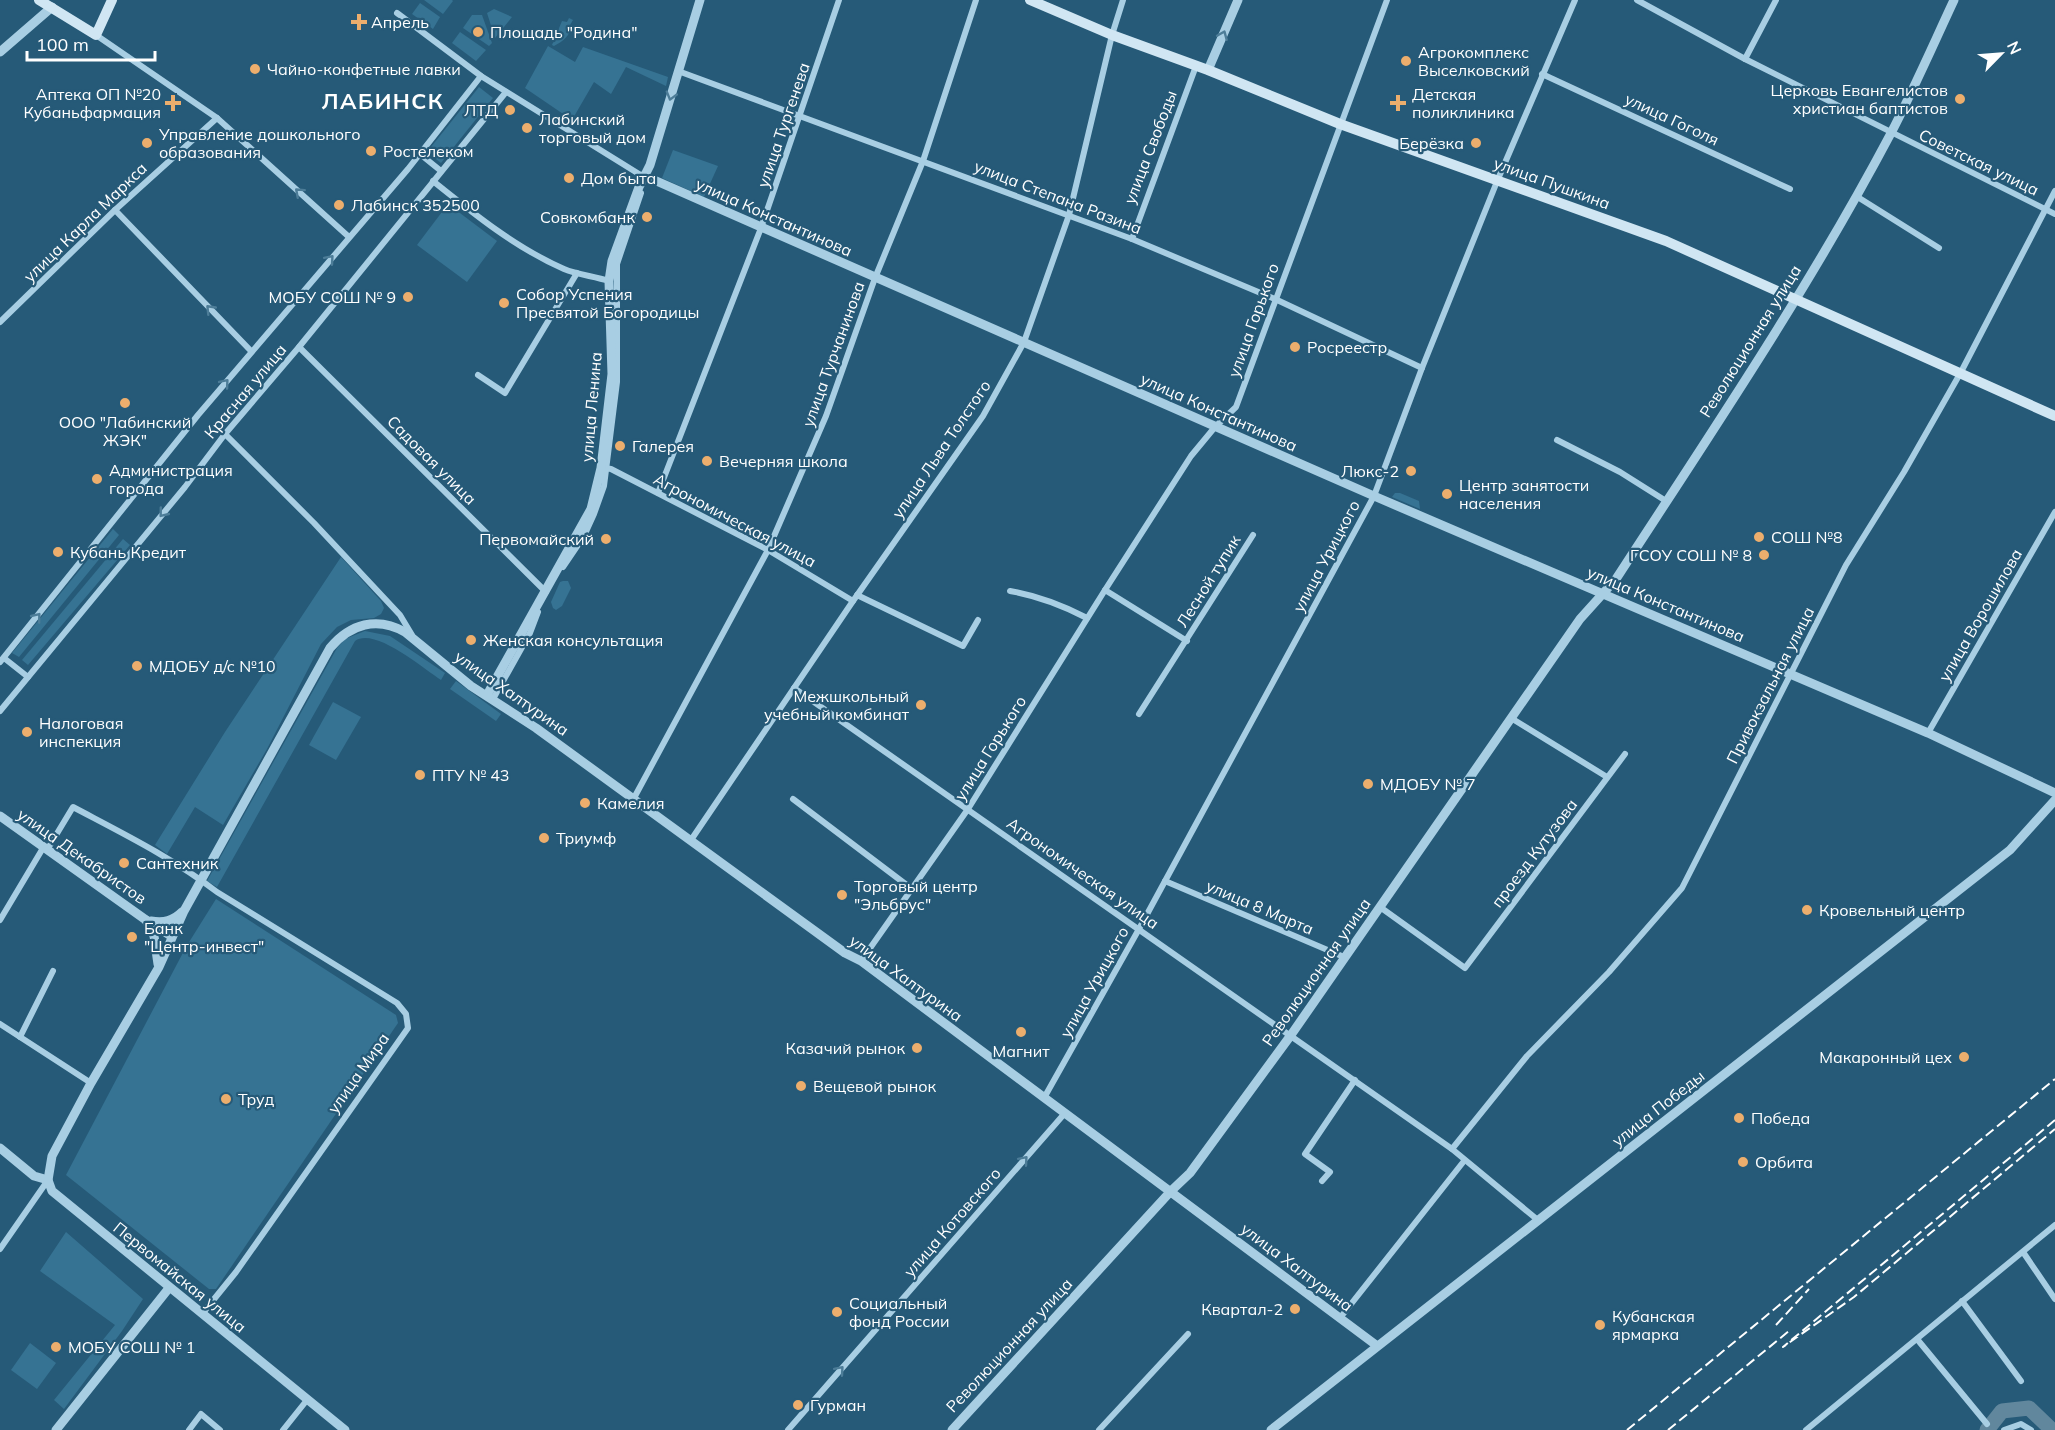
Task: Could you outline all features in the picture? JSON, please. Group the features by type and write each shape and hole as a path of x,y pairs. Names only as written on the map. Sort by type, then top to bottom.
{"main road":[{"path":"39,0 96,35 112,0"},
{"name":"улица Пушкина","path":"1030,0 1112,35 1208,70 1340,124 1666,241 2055,416"}],"street":[{"name":"улица Ленина","path":"490,697 591,509 604,468 612,374 609,280 612,261 639,187 647,177 700,0"},
{"name":"улица Тургенева","path":"658,493 761,228 839,0"},
{"name":"улица Турчанинова","path":"634,798 768,550 826,416 875,278 922,161 976,0"},
{"name":"улица Льва Толстого","path":"691,840 855,598 983,416 1024,342 1069,215 1112,35 1123,0"},
{"path":"1208,70 1238,0"},
{"name":"улица Горького","path":"861,962 968,809 1191,456 1215,427 1236,407 1387,0"},
{"name":"улица Урицкого","path":"1044,1098 1139,929 1374,496 1422,368 1498,179 1575,0"},
{"name":"Советская улица","path":"1637,0 1891,134 2055,214"},
{"path":"1745,59 1776,0"},
{"name":"Революционная улица","path":"952,1430 1190,1173 1291,1035 1580,619 1616,579 1796,298 1856,196 1891,134 1954,0"},
{"path":"0,52 52,7"},
{"name":"улица Константинова","path":"397,13 481,76 639,174 1374,496 1791,673 1928,733 2055,793"},
{"path":"96,35 217,118 350,237"},
{"name":"улица Свободы","path":"1132,239 1197,66"},
{"name":"улица Степана Разина","path":"678,71 1132,239 1275,299 1422,368"},
{"name":"улица Гоголя","path":"1542,74 1790,189"},
{"name":"Красная улица","path":"2,660 251,351 420,154 481,76"},
{"name":"Красная улица","path":"0,711 506,92"},
{"name":"улица Карла Маркса","path":"0,322 115,210 217,118"},
{"path":"420,154 441,171"},
{"path":"490,697 530,633 533,622 559,574 584,536 604,486 604,468 617,382 617,264 647,177"},
{"path":"433,181 513,242 563,268 609,280"},
{"name":"Привокзальная улица","path":"1452,1149 1527,1056 1609,972 1682,888 1846,565 1904,472 1961,372 2055,191"},
{"path":"1856,196 1939,248"},
{"path":"115,210 251,351"},
{"path":"478,375 505,393 577,273"},
{"name":"Садовая улица","path":"299,348 546,592"},
{"name":"улица Халтурина","path":"225,434 314,523 400,615 414,639"},
{"path":"1557,440 1620,472 1666,501"},
{"name":"Агрономическая улица","path":"604,468 658,493 855,598"},
{"name":"улица Ворошилова","path":"1928,733 2055,512"},
{"name":"Лесной тупик","path":"1139,714 1253,535"},
{"name":"Лесной тупик","path":"1105,590 1186,641"},
{"path":"1011,591 1032,594 1058,603 1087,618"},
{"path":"855,598 963,646 978,620"},
{"name":"улица Халтурина","path":"202,881 330,648 341,635 350,629 376,624 394,626 414,639 471,686 634,798 845,953 861,962 1376,1346"},
{"path":"2,660 28,677"},
{"name":"Агрономическая улица","path":"794,688 1452,1149 1539,1221"},
{"path":"1511,718 1607,777"},
{"name":"проезд Кутузова","path":"1380,907 1465,968 1624,754"},
{"path":"793,799 912,889"},
{"name":"улица Победы","path":"1271,1430 2010,850 2055,800"},
{"name":"улица Мира","path":"45,849 73,807 151,849 397,1003 406,1014 408,1028 237,1272 202,1314"},
{"name":"улица Декабристов","path":"0,816 171,936"},
{"path":"0,920 27,872 45,849"},
{"path":"0,1249 48,1180 52,1156 91,1083 159,967 171,936 202,881"},
{"name":"улица 8 Марта","path":"1165,881 1344,957"},
{"name":"улица Декабристов","path":"146,920 162,922 184,911"},
{"name":"улица Декабристов","path":"146,920 154,936 159,967"},
{"path":"20,1037 53,971"},
{"path":"0,1024 91,1083"},
{"path":"1322,1181 1330,1172 1305,1154 1355,1080"},
{"name":"улица Котовского","path":"788,1430 1065,1113"},
{"name":"Первомайская улица","path":"0,1148 34,1176 48,1180 52,1191 345,1430"},
{"path":"1340,1318 1464,1161"},
{"path":"1806,1430 2055,1225"},
{"path":"2023,1252 2055,1299"},
{"path":"60,1429 169,1288"},
{"path":"1962,1301 2021,1381"},
{"path":"1099,1430 1188,1334"},
{"path":"1917,1339 1987,1424"},
{"path":"282,1430 307,1400"},
{"path":"189,1430 201,1414 220,1430"},
{"path":"2004,1430 2021,1424 2031,1430"}],"shaded area":[{"path":"424,0 452,0 453,1 443,14"},
{"path":"420,3 440,17 433,29 412,14"},
{"path":"494,9 512,17 495,38 487,13"},
{"path":"472,15 482,15 492,43 489,46 463,28"},
{"path":"569,18 573,20 570,25 573,27 565,38 554,46 552,45 562,21 567,22"},
{"path":"460,32 486,50 476,61 452,43"},
{"path":"548,46 575,62 583,47 668,77 666,86 626,67 611,94 594,82 572,120 525,88"},
{"path":"479,87 493,98 441,163 427,152"},
{"path":"673,150 718,166 704,197 662,178"},
{"path":"448,204 497,241 467,282 417,245"},
{"path":"1395,493 1419,501 1420,509 1392,497"},
{"path":"113,529 119,535 19,657 12,653"},
{"path":"123,539 130,545 28,665 22,660"},
{"path":"341,557 381,601 384,608 381,614 374,618 351,620 337,627 321,644 267,749 223,825 195,807 167,854 155,845 225,732"},
{"path":"568,581 571,588 562,606 556,610 551,602 560,582"},
{"path":"365,631 390,636 445,673 441,680 386,644 364,638 355,641 217,887 207,881 337,648 345,639"},
{"path":"456,681 501,714 496,721 450,689"},
{"path":"333,702 361,717 336,760 309,745"},
{"name":"Труд","path":"216,899 396,1015 398,1023 216,1289 209,1289 66,1175 186,947"},
{"path":"66,1232 143,1299 64,1409 54,1400 115,1325 40,1271"},
{"path":"30,1343 56,1363 37,1389 11,1370"}],"waterway":[{"path":"1987,1430 2002,1411 2029,1408 2052,1430"}],"railway":[{"path":"1627,1430 2055,1079"},
{"path":"2055,1120 1783,1347 1854,1297 2055,1129"},
{"path":"1776,1325 1809,1289"},
{"path":"1668,1430 1789,1331"}],"place":[{"name":"Апрель","path":"359,22"},
{"name":"Площадь \"Родина\"","path":"478,32"},
{"name":"Агрокомплекс Выселковский","path":"1406,61"},
{"name":"Чайно-конфетные лавки","path":"255,69"},
{"name":"Церковь Евангелистов христиан баптистов","path":"1960,99"},
{"name":"Аптека ОП №20 Кубаньфармация","path":"173,103"},
{"name":"Детская поликлиника","path":"1398,103"},
{"name":"ЛТД","path":"510,110"},
{"name":"Лабинский торговый дом","path":"527,128"},
{"name":"Управление дошкольного образования","path":"147,143"},
{"name":"Берёзка","path":"1476,143"},
{"name":"Ростелеком","path":"371,151"},
{"name":"Дом быта","path":"569,178"},
{"name":"Лабинск 352500","path":"339,205"},
{"name":"Совкомбанк","path":"647,217"},
{"name":"МОБУ СОШ № 9","path":"408,297"},
{"name":"Собор Успения Пресвятой Богородицы","path":"504,303"},
{"name":"Росреестр","path":"1295,347"},
{"name":"ООО \"Лабинский ЖЭК\"","path":"125,403"},
{"name":"Галерея","path":"620,446"},
{"name":"Вечерняя школа","path":"707,461"},
{"name":"Люкс-2","path":"1411,471"},
{"name":"Администрация города","path":"97,479"},
{"name":"Центр занятости населения","path":"1447,494"},
{"name":"СОШ №8","path":"1759,537"},
{"name":"Первомайский","path":"606,539"},
{"name":"Кубань Кредит","path":"58,552"},
{"name":"ГСОУ СОШ № 8","path":"1764,555"},
{"name":"Женская консультация","path":"471,640"},
{"name":"МДОБУ д/с №10","path":"137,666"},
{"name":"Межшкольный учебный комбинат","path":"921,705"},
{"name":"Налоговая инспекция","path":"27,732"},
{"name":"ПТУ № 43","path":"420,775"},
{"name":"МДОБУ № 7","path":"1368,784"},
{"name":"Камелия","path":"585,803"},
{"name":"Триумф","path":"544,838"},
{"name":"Сантехник","path":"124,863"},
{"name":"Торговый центр \"Эльбрус\"","path":"842,895"},
{"name":"Кровельный центр","path":"1807,910"},
{"name":"Банк \"Центр-инвест\"","path":"132,937"},
{"name":"Магнит","path":"1021,1032"},
{"name":"Казачий рынок","path":"917,1048"},
{"name":"Макаронный цех","path":"1964,1057"},
{"name":"Вещевой рынок","path":"801,1086"},
{"name":"Труд","path":"226,1099"},
{"name":"Победа","path":"1739,1118"},
{"name":"Орбита","path":"1743,1162"},
{"name":"Квартал-2","path":"1295,1309"},
{"name":"Социальный фонд России","path":"837,1312"},
{"name":"Кубанская ярмарка","path":"1600,1325"},
{"name":"МОБУ СОШ № 1","path":"56,1347"},
{"name":"Гурман","path":"798,1405"}],"district":[{"name":"ЛАБИНСК","path":"383,101"}]}
